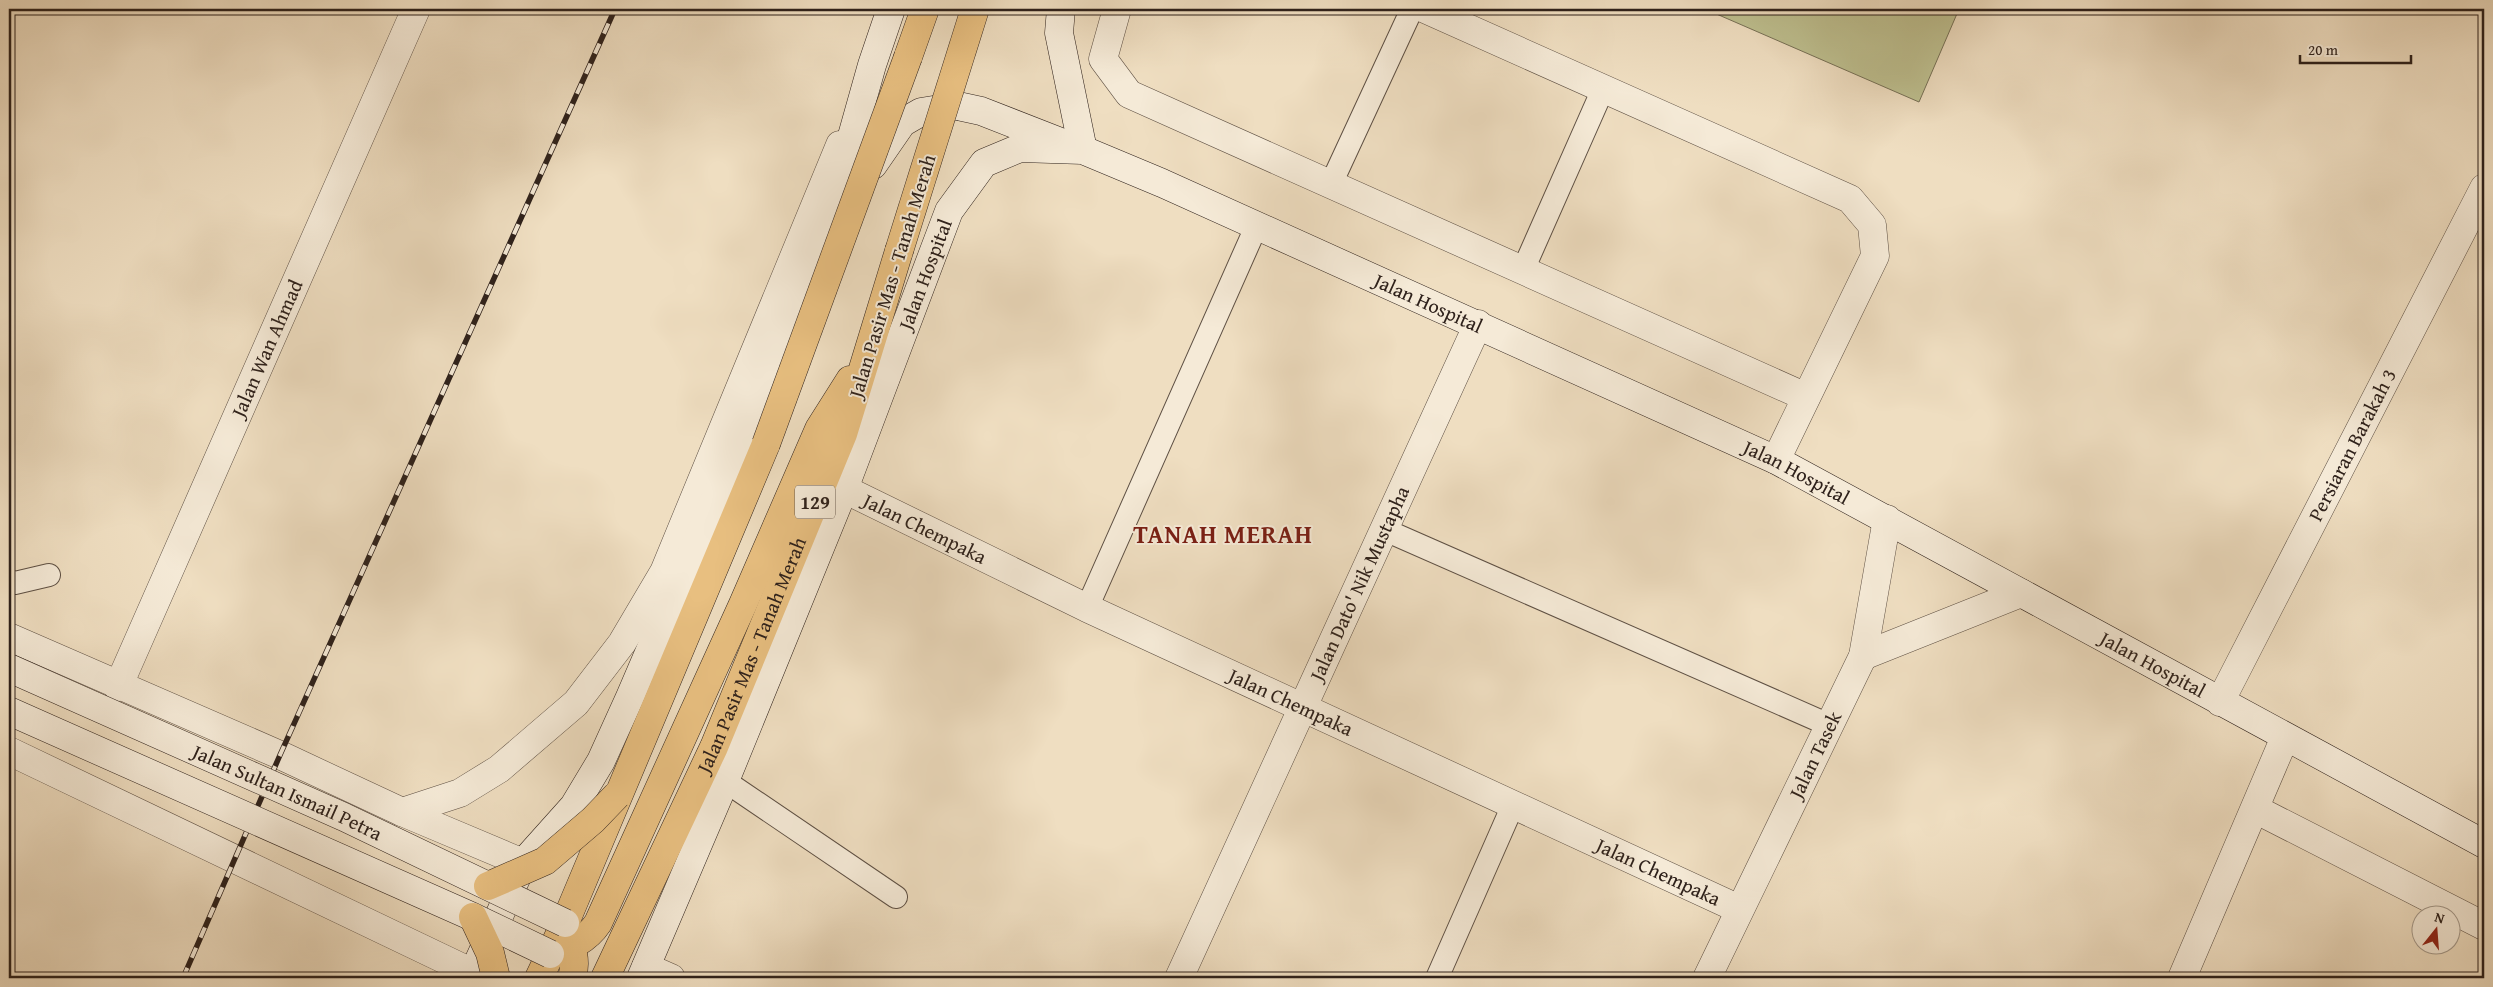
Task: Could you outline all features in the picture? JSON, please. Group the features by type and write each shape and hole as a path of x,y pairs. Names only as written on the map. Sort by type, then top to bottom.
{"main road":[{"path":"556,950 617,795 766,444 926,9"},
{"name":"Jalan Pasir Mas - Tanah Merah","path":"605,978 714,747 843,434 975,9"},
{"path":"556,950 591,933 598,923 743,604 819,429 869,349"},
{"path":"488,886 545,861 593,820 617,795"},
{"path":"473,917 490,953 480,976"},
{"path":"556,950 575,970 572,978"}],"street":[{"name":"Jalan Wan Ahmad","path":"118,687 416,9"},
{"path":"9,751 480,976 523,862 574,806 601,761 760,394 826,232 872,65 891,9"},
{"path":"1061,9 1059,33 1083,150"},
{"path":"1116,9 1104,59 1129,94 1806,397"},
{"path":"1425,9 1850,199 1872,225 1875,256 1776,460"},
{"path":"402,812 460,793 499,769 576,703 622,643 664,572 872,65"},
{"path":"826,232 902,123 921,112 958,106 981,111 1083,150"},
{"name":"Jalan Hospital","path":"643,973 725,782 844,490 949,211 984,163 1020,148 1083,150 1162,183 1256,227 1478,324 1776,460 2484,844"},
{"name":"Persiaran Barakah 3","path":"2220,702 2484,188"},
{"name":"Jalan Dato' Nik Mustapha","path":"1179,978 1478,324"},
{"name":"Jalan Chempaka","path":"844,490 1087,608 1304,706 1739,910"},
{"name":"Jalan Tasek","path":"1707,978 1863,656 1887,520"},
{"path":"1863,656 2022,593"},
{"path":"9,637 118,687 280,755 402,812 523,862"},
{"name":"Jalan Sultan Ismail Petra","path":"9,668 344,817 488,886 556,950"},
{"name":"Jalan Sultan Ismail Petra","path":"9,711 473,917 556,950"},
{"path":"2182,978 2285,737"},
{"path":"2255,809 2484,926"},
{"path":"643,973 671,978"}],"lane":[{"path":"1331,184 1412,9"},
{"path":"1523,270 1603,89"},
{"path":"1087,608 1256,227"},
{"path":"1385,530 1829,725"},
{"path":"9,581 15,583 49,575"},
{"path":"725,782 896,897"},
{"path":"1437,978 1513,805"}],"green space":[{"path":"1705,9 1959,9 1919,102"}],"railway":[{"path":"183,978 280,755 615,9"}],"district":[{"name":"TANAH MERAH","path":"1223,534"}]}
